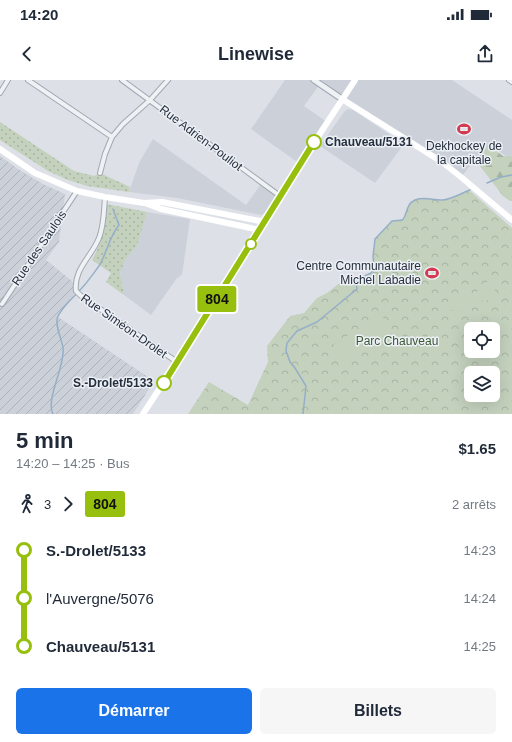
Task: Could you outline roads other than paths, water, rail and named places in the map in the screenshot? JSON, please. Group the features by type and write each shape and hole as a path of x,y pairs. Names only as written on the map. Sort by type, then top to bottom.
{"main road":[{"path":"143,414 342,98 355,80"},
{"path":"342,98 442,162 512,220"},
{"path":"0,149 35,173 77,191 144,203 162,202 265,222"},
{"path":"144,203 161,210 260,230"}],"street":[{"path":"0,93 8,80"},
{"path":"28,80 112,137"},
{"name":"Rue Adrien-Pouliot","path":"122,80 280,196"},
{"path":"100,173 105,154 112,137 123,124 150,100 168,80"},
{"path":"314,80 342,98"},
{"name":"Rue des Saulois","path":"2,304 77,191"},
{"name":"Rue Siméon-Drolet","path":"105,197 99,238 76,277 76,291 177,362"}],"waterway":[{"path":"487,183 501,177 512,175"},
{"path":"303,414 306,386 290,362 286,351 287,343 297,331 317,322 357,289 356,283 358,279 371,273 374,269 373,256 375,239 392,221 404,219 409,205 412,202 422,198 440,200 446,199 470,190"},
{"path":"53,414 51,408 53,391 63,355 57,319 60,312 88,281 102,261 119,225 113,209"}],"place":[{"name":"Dekhockey de la capitale","path":"464,129"},
{"name":"Chauveau/5131","path":"314,142"},
{"name":"Centre Communautaire Michel Labadie","path":"432,273"},
{"name":"S.-Drolet/5133","path":"164,383"}],"park label":[{"name":"Parc Chauveau","path":"397,341"}]}
